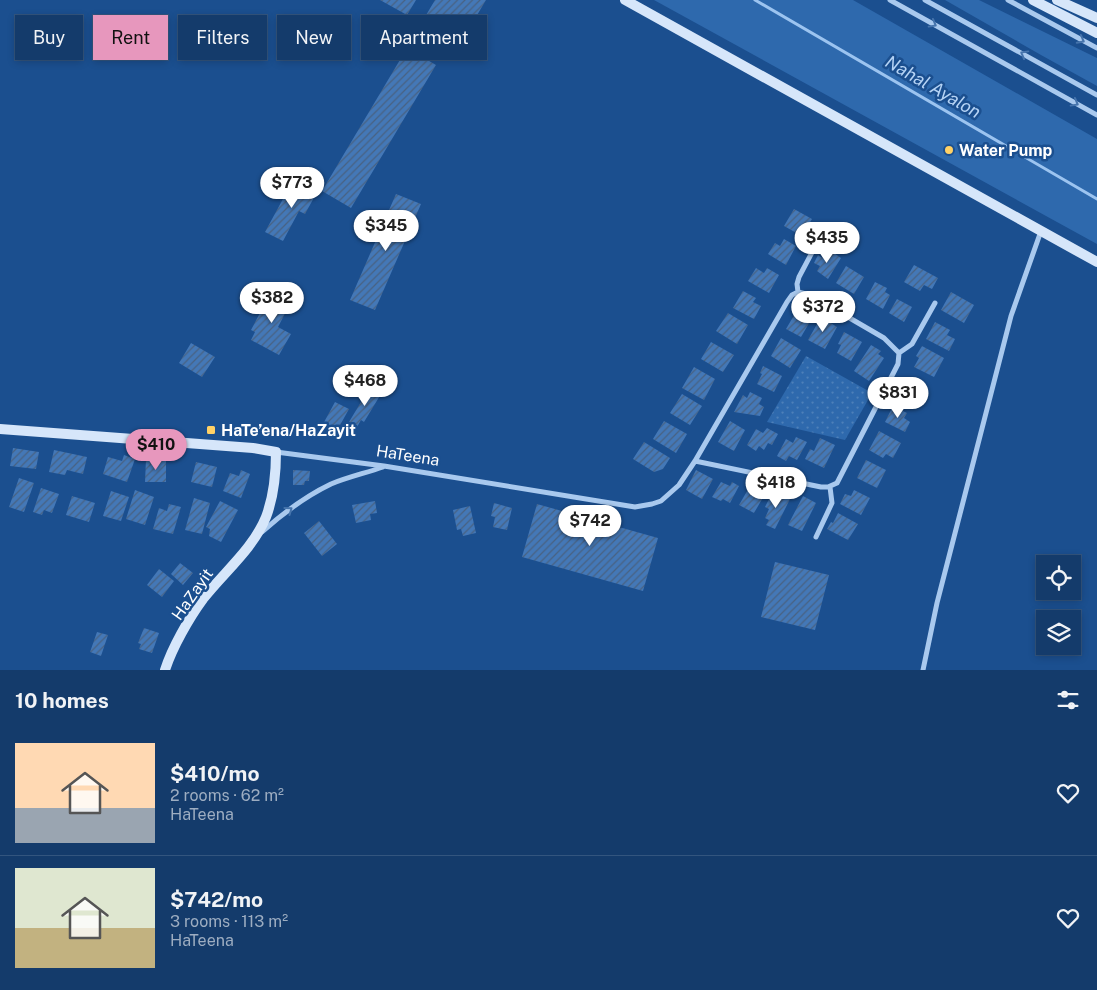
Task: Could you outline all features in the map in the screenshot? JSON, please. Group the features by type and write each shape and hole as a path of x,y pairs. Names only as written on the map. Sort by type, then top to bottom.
{"street":[{"path":"625,0 1097,262"},
{"path":"890,0 1097,115"},
{"path":"925,0 1097,95"},
{"path":"1008,0 1097,48"},
{"path":"1033,0 1097,33"},
{"path":"1057,0 1097,18"},
{"path":"798,292 797,284 799,277 826,226"},
{"path":"923,670 937,603 1009,325 1041,230"},
{"path":"798,292 810,295 884,338 899,353 898,364 836,483 821,487 695,461 792,295 798,292"},
{"path":"899,353 912,344 935,303"},
{"name":"HaTeena","path":"0,429 239,447 384,466 635,507 661,501 679,485 695,461"},
{"name":"HaZayit","path":"164,670 202,600 261,528 271,502 275,478 276,452"},
{"name":"HaZayit","path":"252,541 275,520 317,492 333,484 384,466"},
{"path":"816,537 832,503 830,486"}],"shaded area":[{"path":"654,0 853,0 1097,139 1097,244"},
{"path":"945,0 979,0 1097,58 1097,86 1041,55"},
{"path":"806,356 872,393 845,440 767,422"}],"building":[{"path":"380,0 416,0 407,15"},
{"path":"435,0 486,0 477,15 426,15"},
{"path":"400,60 427,60 436,65 351,208 322,191"},
{"name":"Water Pump","path":"948,144 955,148 951,156 944,152"},
{"path":"312,177 322,183 305,214 299,211 283,241 265,232 290,186 303,193"},
{"path":"396,194 421,204 375,310 350,300"},
{"path":"794,209 812,219 802,236 784,226"},
{"path":"784,239 796,246 786,265 768,254 775,243 780,246"},
{"path":"831,251 841,258 828,279 817,271 820,266 814,263 818,255 825,260"},
{"path":"914,265 938,278 932,289 924,285 920,291 904,282"},
{"path":"846,266 864,277 854,294 836,283"},
{"path":"756,268 764,273 767,268 779,275 769,293 748,281"},
{"path":"875,282 887,288 885,292 890,295 883,309 866,299"},
{"path":"272,290 292,300 278,327 291,334 279,355 251,340 255,332 251,330"},
{"path":"743,291 756,298 753,302 761,306 754,319 733,308"},
{"path":"951,292 974,305 964,323 941,310"},
{"path":"897,299 912,307 904,322 889,313"},
{"path":"800,305 815,313 801,337 786,329"},
{"path":"728,313 748,325 737,344 716,331"},
{"path":"821,317 837,327 825,349 808,340"},
{"path":"935,322 950,330 947,335 955,339 949,351 926,339"},
{"path":"844,332 862,342 851,361 837,353 841,345 838,344"},
{"path":"781,338 801,350 790,368 771,356"},
{"path":"711,342 734,355 723,372 701,359"},
{"path":"191,343 215,357 202,377 179,363"},
{"path":"871,345 881,351 878,354 884,358 869,381 854,371"},
{"path":"922,346 944,358 934,377 914,367 919,358 916,356"},
{"path":"763,366 782,376 774,392 757,384 762,374 760,373"},
{"path":"694,367 715,379 704,400 682,388"},
{"path":"909,378 927,387 918,405 899,395"},
{"path":"370,387 381,394 364,422 361,420 357,427 349,422"},
{"path":"750,392 762,398 759,404 764,407 760,416 734,412 743,395 747,398"},
{"path":"682,394 702,406 690,425 670,413"},
{"path":"335,402 349,409 339,427 334,425 332,429 323,424"},
{"path":"893,406 907,413 904,418 910,422 905,432 885,422"},
{"path":"664,421 687,434 676,453 653,439"},
{"path":"730,421 745,430 734,451 718,442"},
{"path":"767,428 778,434 772,445 768,443 764,450 759,446 756,451 747,445 756,429 763,433"},
{"path":"879,431 901,443 893,458 886,454 883,458 869,450"},
{"path":"796,437 807,442 797,460 789,456 786,461 777,456 786,439 793,443"},
{"path":"820,438 835,445 824,468 805,459 810,449 814,451"},
{"path":"644,442 670,458 663,469 654,472 633,459"},
{"path":"13,448 39,452 36,469 10,466"},
{"path":"54,450 87,457 83,474 67,470 65,475 49,472"},
{"path":"124,455 135,459 127,482 103,474 108,457 122,461"},
{"path":"146,459 166,459 166,482 145,482"},
{"path":"866,460 886,470 877,488 857,478"},
{"path":"196,462 217,467 212,487 191,482"},
{"path":"241,470 250,474 241,498 223,491 230,473 239,476"},
{"path":"293,470 310,471 309,481 305,481 304,485 293,485"},
{"path":"696,470 713,479 702,499 686,490"},
{"path":"19,478 34,483 24,512 9,507"},
{"path":"721,482 730,486 732,482 739,486 730,503 723,499 721,501 712,497"},
{"path":"750,486 765,494 754,513 739,505"},
{"path":"41,488 59,494 52,513 44,510 42,515 33,512"},
{"path":"135,490 154,497 145,525 126,519"},
{"path":"854,490 870,498 861,515 840,504 845,494 851,496"},
{"path":"111,491 129,497 121,521 103,516"},
{"path":"773,491 790,499 775,529 766,525 769,520 765,518 769,509 765,507"},
{"path":"72,496 95,503 89,522 66,515"},
{"path":"803,496 816,503 802,531 788,525"},
{"path":"194,498 210,503 202,534 185,530"},
{"path":"220,501 238,510 221,542 209,536 210,529 206,527"},
{"path":"375,501 377,513 370,514 371,520 356,523 352,505"},
{"path":"494,503 512,508 507,530 493,527 495,517 491,516"},
{"path":"169,504 181,507 173,534 153,529 159,508 167,511"},
{"path":"537,504 658,538 643,591 522,557"},
{"path":"470,506 476,533 463,536 461,529 457,530 453,510"},
{"path":"838,513 858,524 848,540 827,529 831,522 833,523"},
{"path":"319,521 337,544 322,556 304,533"},
{"path":"775,562 829,575 815,630 761,617"},
{"path":"180,563 193,573 183,585 171,574"},
{"path":"159,569 174,581 162,597 147,585"},
{"path":"144,628 159,633 152,653 139,649 141,644 138,643"},
{"path":"97,632 108,635 101,656 90,652"}],"waterway":[{"name":"Nahal Ayalon","path":"755,0 1097,199"}],"place":[{"name":"Water Pump","path":"949,150"},
{"name":"HaTe’ena/HaZayit","path":"211,430"}]}
